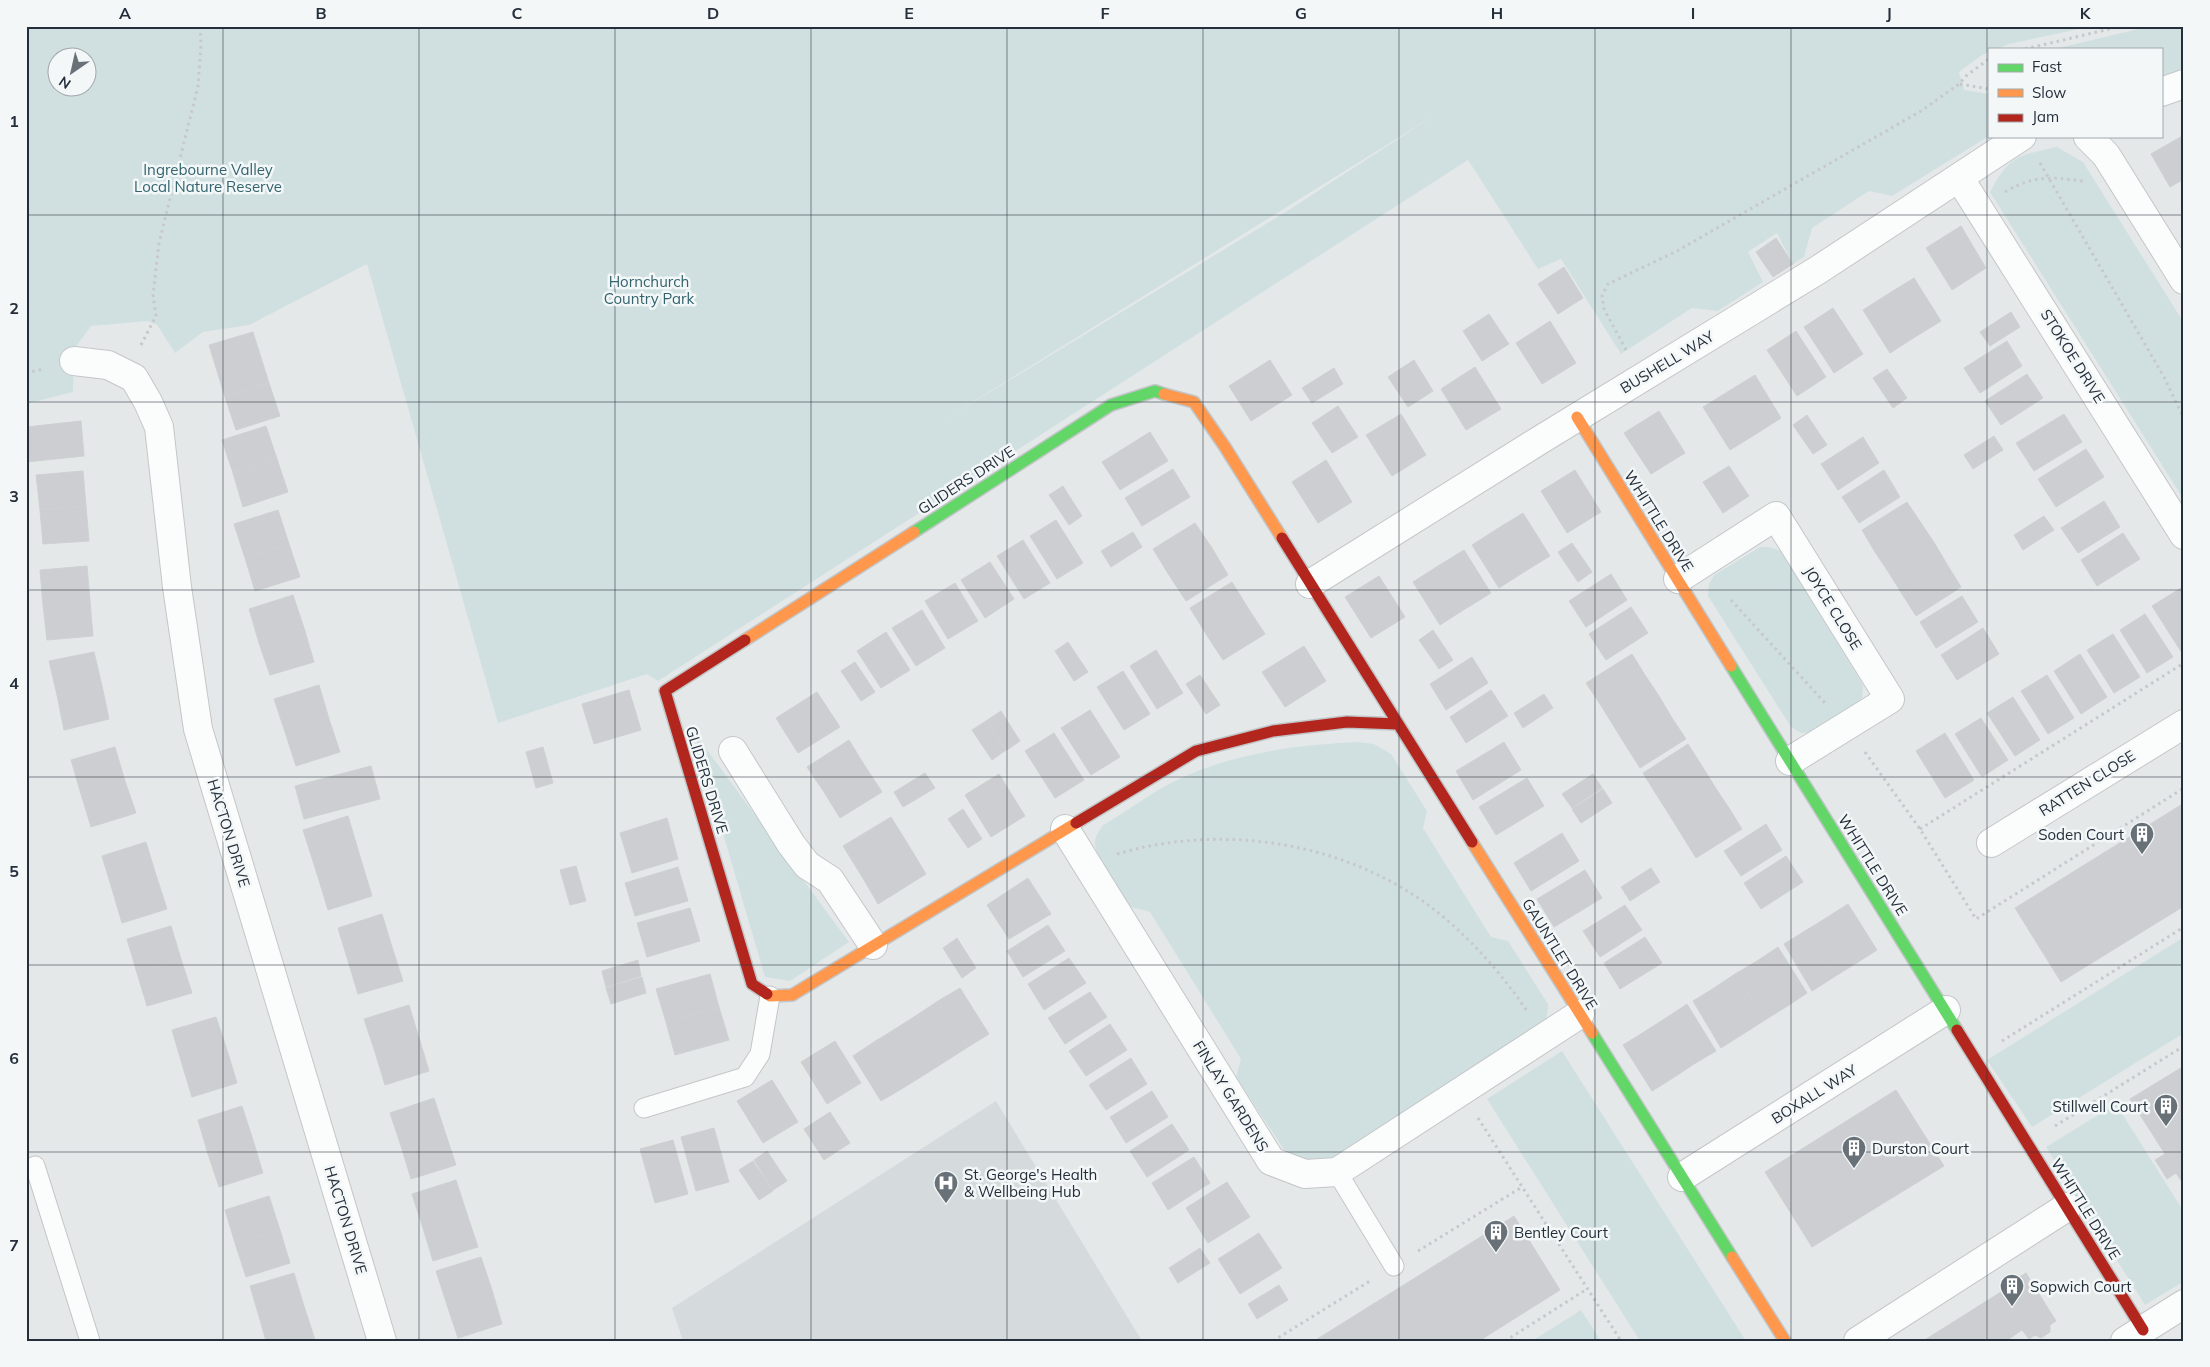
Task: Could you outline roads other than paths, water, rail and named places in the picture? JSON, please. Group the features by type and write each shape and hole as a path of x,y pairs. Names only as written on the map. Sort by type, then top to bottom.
{"street":[{"path":"2162,92 2184,84"},
{"name":"BUSHELL WAY","path":"1310,584 1577,417 1818,270 1960,179 2019,138"},
{"path":"2088,138 2106,156 2184,280"},
{"name":"STOKOE DRIVE","path":"1960,179 2184,535"},
{"name":"HACTON DRIVE","path":"74,361 108,365 134,378 159,427 177,587 198,729 382,1341"},
{"name":"GLIDERS DRIVE","path":"770,996 752,984 665,691 1111,405 1155,391 1194,402 1225,447 1310,584"},
{"name":"WHITTLE DRIVE","path":"1577,417 2067,1206 2134,1335"},
{"name":"JOYCE CLOSE","path":"1678,580 1776,516 1890,699 1790,761"},
{"name":"GAUNTLET DRIVE","path":"1310,584 1785,1341"},
{"path":"770,996 792,995 1064,829 1196,752 1273,731 1347,722 1398,724"},
{"name":"RATTEN CLOSE","path":"1991,843 2184,724"},
{"path":"733,751 807,865 830,880 873,945"},
{"name":"FINLAY GARDENS","path":"1064,829 1271,1161 1304,1174 1337,1172 1580,1014"},
{"name":"BOXALL WAY","path":"1682,1177 1946,1010"},
{"path":"1858,1341 2067,1206"},
{"path":"2134,1335 2184,1304"}],"lane":[{"path":"644,1108 745,1077 760,1054 770,996"},
{"path":"35,1166 90,1341"},
{"path":"1337,1172 1394,1266"}],"place":[{"name":"Soden Court","path":"2142,855"},
{"name":"Stillwell Court","path":"2166,1127"},
{"name":"Durston Court","path":"1854,1169"},
{"name":"St. George's Health & Wellbeing Hub","path":"946,1204"},
{"name":"Bentley Court","path":"1496,1253"},
{"name":"Sopwich Court","path":"2012,1307"}],"park label":[{"name":"Ingrebourne Valley Local Nature Reserve","path":"208,178"},
{"name":"Hornchurch Country Park","path":"649,290"}]}
